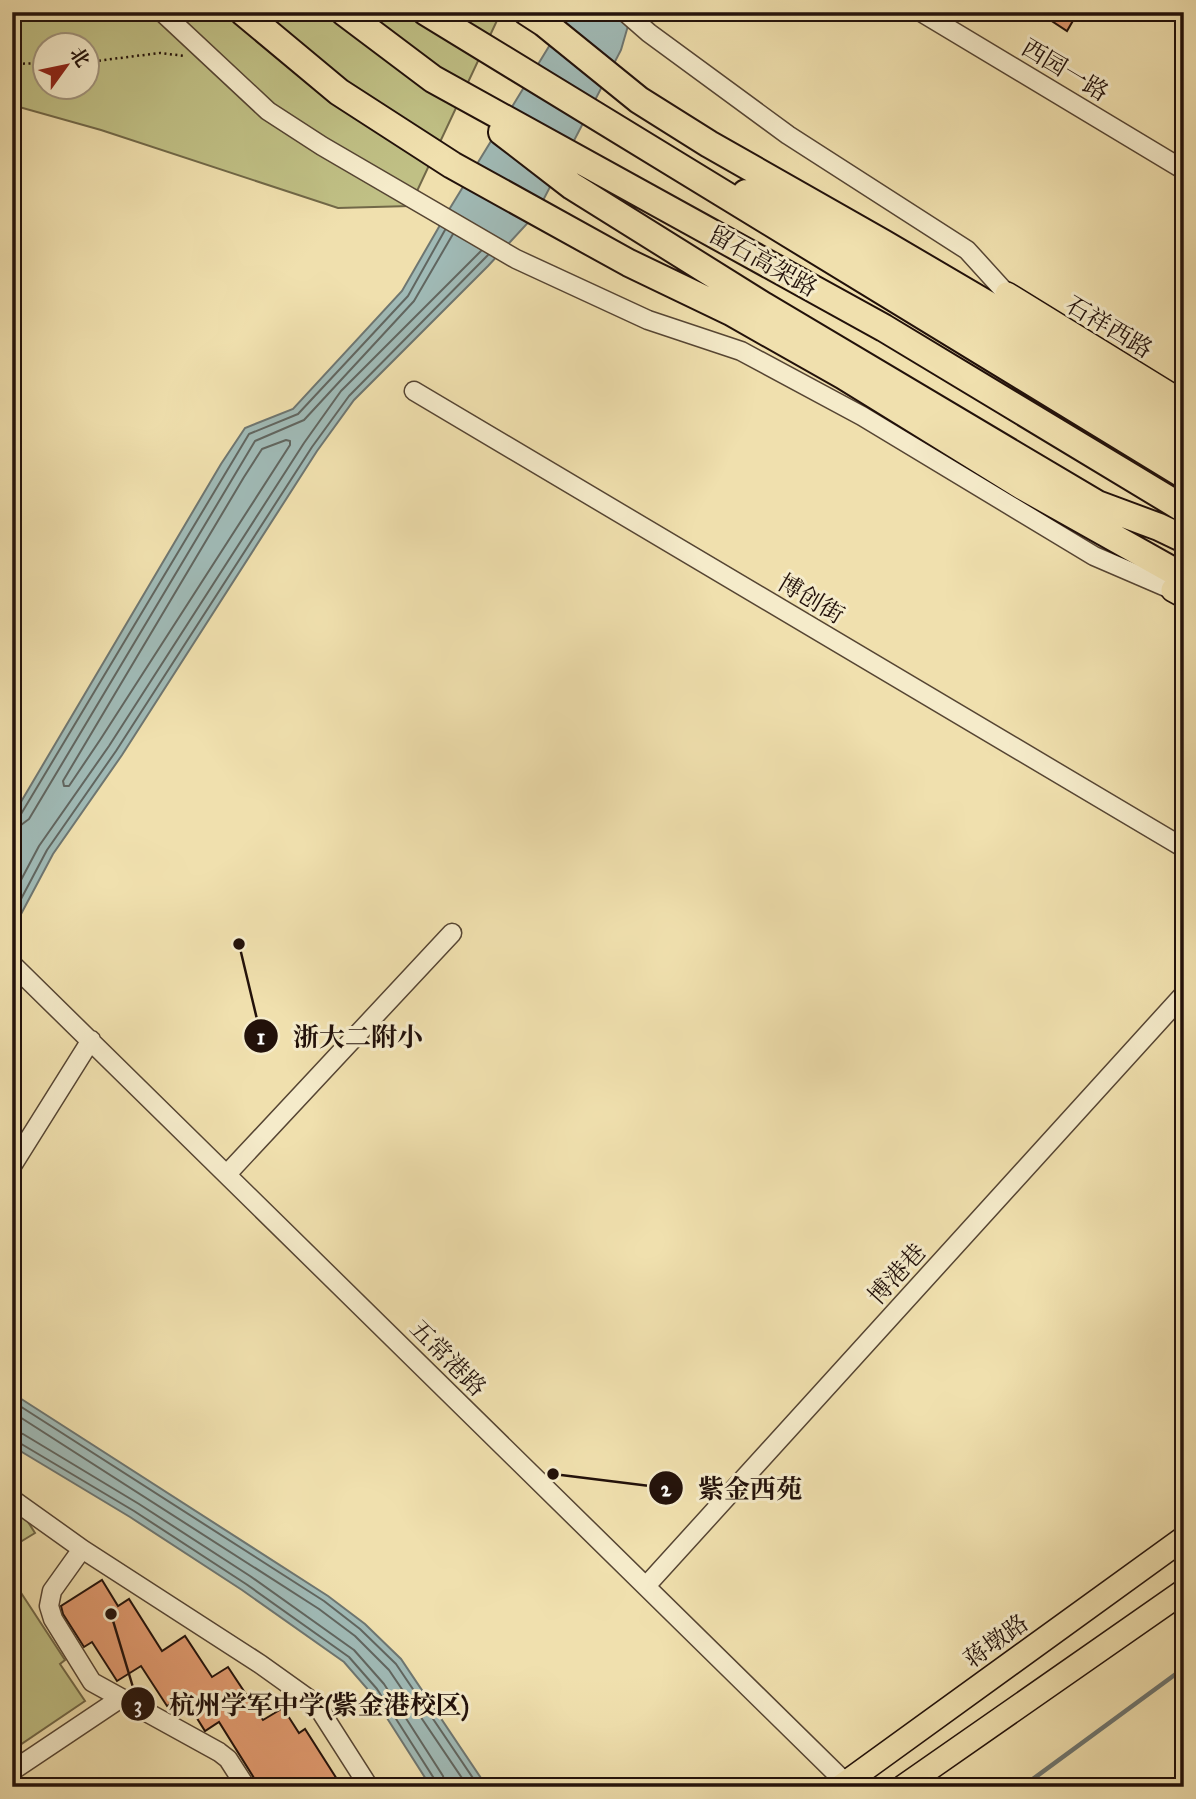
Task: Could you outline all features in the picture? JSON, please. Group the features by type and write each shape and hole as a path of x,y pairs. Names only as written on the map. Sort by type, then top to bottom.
{"highway":[{"path":"243,12 339,92 452,165 629,262 731,312 844,376 1180,588"},
{"name":"留石高架路","path":"344,12 433,79 884,328 1184,509"},
{"name":"留石高架路","path":"426,12 1184,475"},
{"path":"535,17 639,100 709,144 883,243 1171,416 1184,449"},
{"path":"433,79 572,186 764,306 1097,504 1184,539"},
{"path":"544,85 582,96 739,189 821,226 1171,416"},
{"path":"883,243 1007,294"}],"main road":[{"name":"石祥西路","path":"1007,294 1171,416"},
{"name":"蒋墩路","path":"845,1785 1184,1538"},
{"path":"903,1787 1184,1591"}],"street":[{"path":"162,12 268,111 322,146 516,259 648,320 741,351 862,416 1094,556 1180,588"},
{"path":"625,12 649,33 788,135 967,250 1007,294"},
{"name":"西园一路","path":"921,12 1184,170"},
{"name":"博创街","path":"414,391 1184,848"},
{"path":"227,1174 452,933"},
{"name":"五常港路","path":"13,965 845,1785"},
{"name":"博港巷","path":"646,1586 1184,994"},
{"path":"12,1166 91,1040"},
{"path":"12,1499 82,1549 260,1664 316,1704 369,1787"},
{"path":"82,1549 52,1591 49,1606 53,1619 92,1682 219,1752 228,1759 246,1787"},
{"path":"12,1771 121,1698"}],"path":[{"path":"102,60 160,53 216,62"},
{"path":"12,64 32,63"}],"green space":[{"path":"12,12 501,12 410,206 338,208 101,130 12,105"},
{"path":"12,1508 23,1514 35,1533 12,1547"},
{"path":"12,1579 65,1660 60,1664 85,1701 14,1749 12,1695 16,1692 12,1686"}],"water":[{"path":"570,12 632,12 621,50 536,214 354,400 317,451 122,755 53,854 12,931 12,817 221,464 245,428 293,409 402,291"},
{"path":"12,1393 328,1596 365,1624 401,1659 487,1787 431,1787 371,1693 344,1662 242,1590 130,1517 12,1446"}],"building":[{"path":"1038,12 1078,12 1067,31"},
{"path":"102,1580 118,1606 129,1599 162,1651 185,1636 212,1677 228,1667 263,1720 283,1708 299,1733 305,1729 342,1787 274,1787 269,1780 259,1786 219,1722 205,1731 183,1696 167,1706 141,1666 117,1681 92,1642 84,1647 63,1614 61,1606"}],"waterway":[{"path":"1022,1787 1184,1668"}],"place":[{"name":"浙大二附小","path":"239,944"},
{"name":"紫金西苑","path":"553,1474"},
{"name":"杭州学军中学(紫金港校区)","path":"111,1614"}]}
